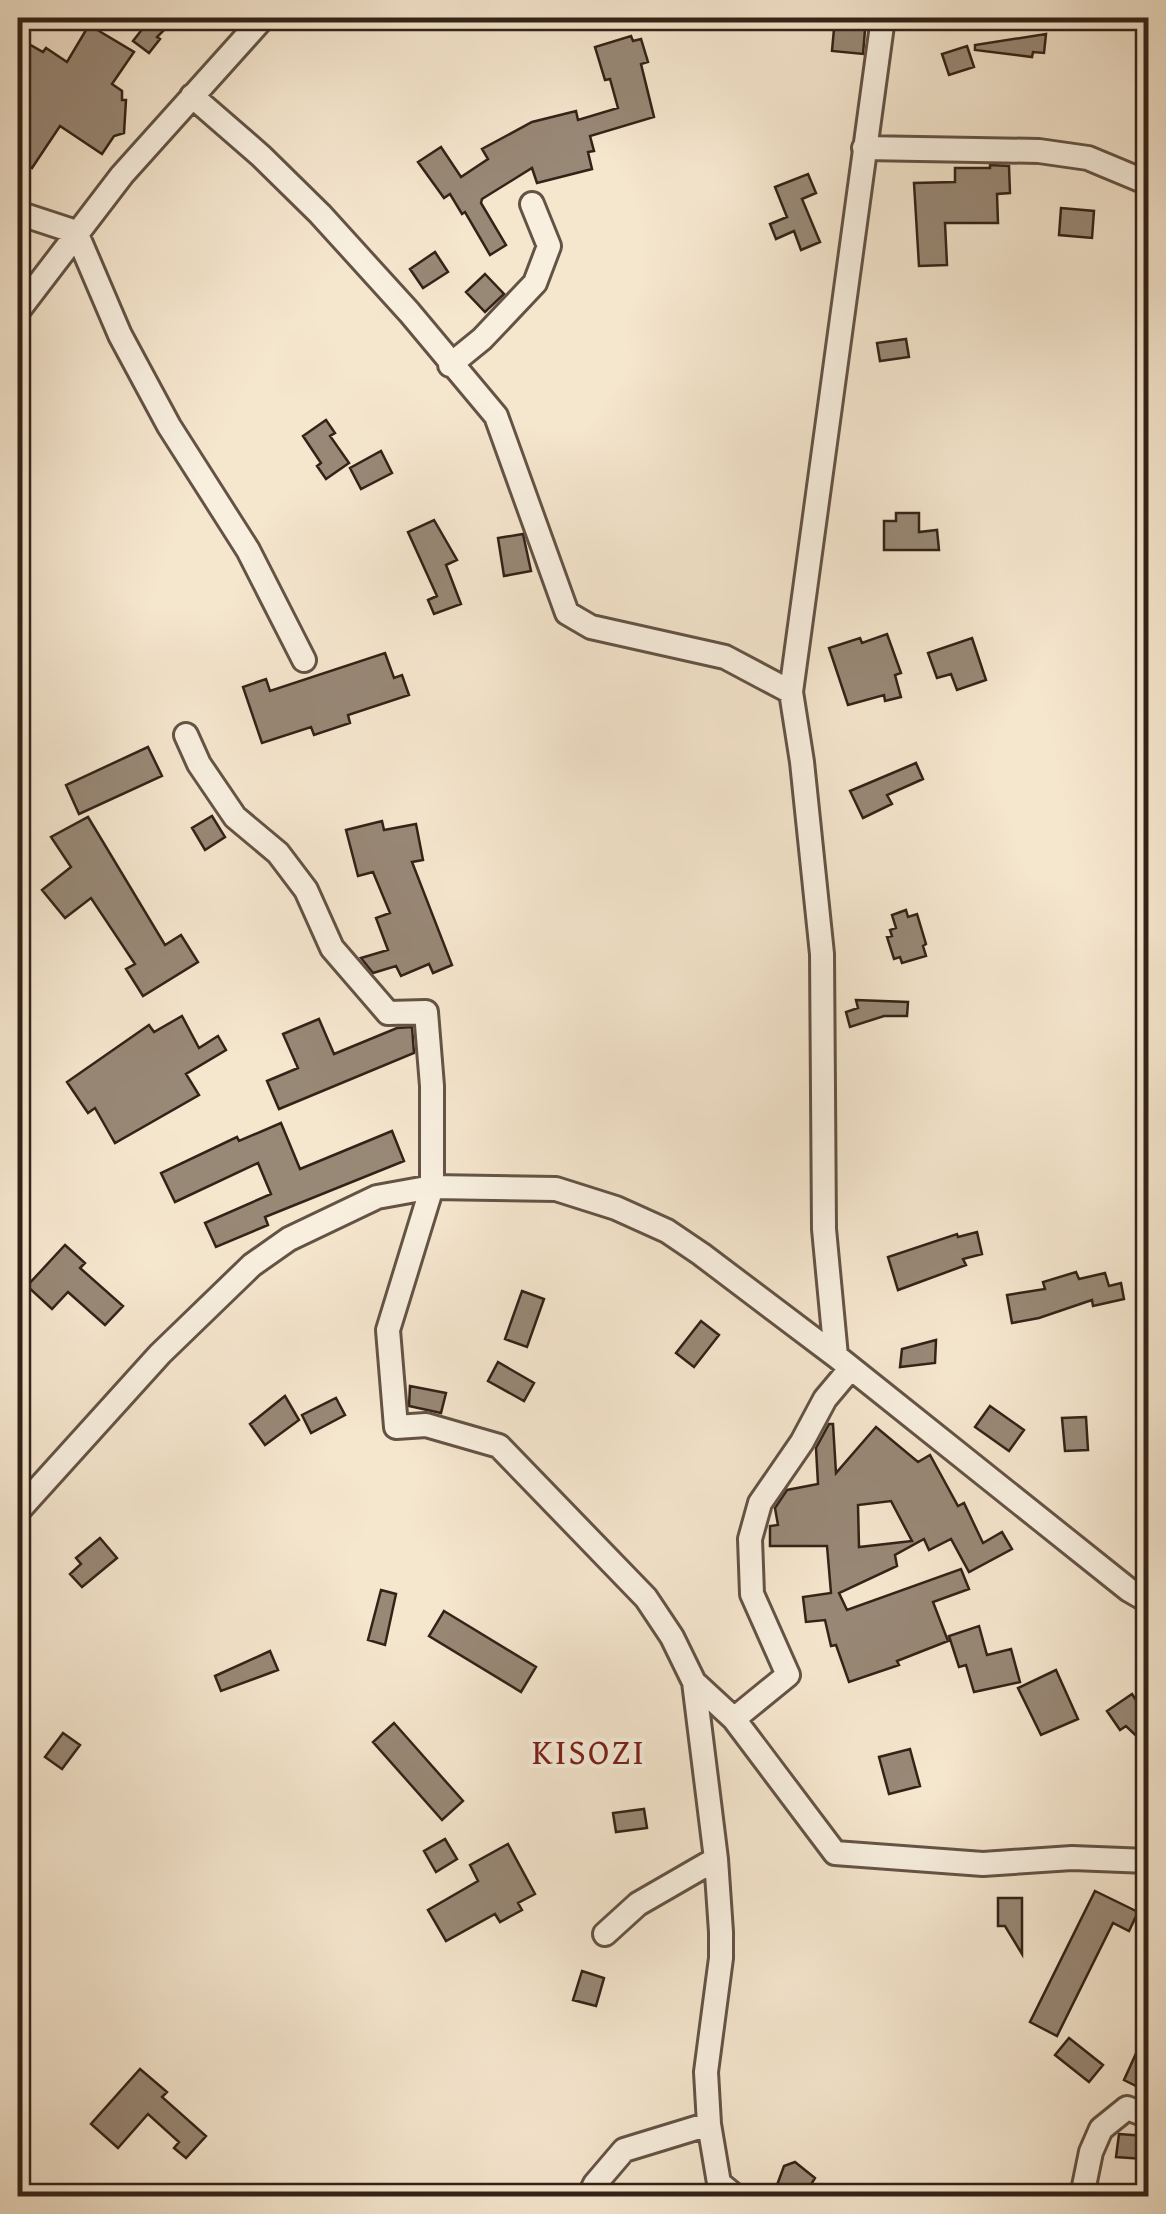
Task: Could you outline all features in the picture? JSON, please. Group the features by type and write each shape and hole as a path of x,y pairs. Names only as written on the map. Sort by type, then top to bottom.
{"street":[{"path":"18,311 76,232 263,18"},
{"path":"734,1719 788,1675 752,1594 750,1539 760,1503 802,1442 844,1362 824,1230 822,954 791,692 882,18"},
{"path":"192,96 262,156 320,214 496,416 567,613 591,628 725,658 791,692"},
{"path":"864,148 1040,152 1088,158 1148,183"},
{"path":"450,366 508,314 535,283 549,246 532,204"},
{"path":"18,213 76,232 120,335 169,426 248,550 304,660"},
{"path":"186,735 199,764 235,818 278,853 306,890 332,948 368,991 388,1013 426,1012 432,1086 432,1188 388,1330 396,1427 426,1426 499,1446 646,1598 694,1682 716,1859 721,1958 706,2072 709,2124 719,2183 735,2196"},
{"path":"20,1506 160,1354 252,1265 288,1239 376,1197 432,1188 556,1189 616,1208 667,1231 701,1254 1148,1601"},
{"path":"694,1682 734,1719 834,1854 983,1864 1072,1858 1148,1861"},
{"path":"605,1934 638,1904 716,1859"},
{"path":"1082,2196 1100,2129 1127,2108 1148,2116"},
{"path":"590,2196 595,2184 624,2150 709,2124"}],"building":[{"path":"151,18 176,18 157,37 160,39 149,53 133,41"},
{"path":"835,18 866,18 863,54 832,51"},
{"path":"89,25 134,52 112,84 122,91 122,100 126,100 124,133 114,136 102,154 60,126 32,168 18,159 18,92 28,75 18,68 18,38 43,52 46,48 67,62"},
{"path":"1046,34 1044,53 1033,52 1032,57 975,50 975,45"},
{"path":"631,36 633,41 641,39 648,62 641,64 654,117 590,136 594,151 588,152 592,169 537,183 532,168 482,199 506,245 490,255 465,212 462,214 450,194 444,198 418,162 441,147 461,177 488,159 482,149 532,122 576,111 578,120 618,108 595,47"},
{"path":"967,46 974,67 949,75 942,54"},
{"path":"1009,166 1010,193 997,194 998,223 945,223 947,265 919,266 914,183 955,182 955,168"},
{"path":"808,174 816,193 802,199 820,242 801,250 794,231 776,239 770,224 787,217 775,187"},
{"path":"1061,208 1094,211 1092,238 1059,235"},
{"path":"435,252 448,272 423,288 410,269"},
{"path":"485,274 504,294 485,312 466,292"},
{"path":"906,339 909,357 880,361 877,343"},
{"path":"326,420 335,433 330,436 349,463 326,479 317,466 321,463 303,436"},
{"path":"381,451 392,473 361,489 350,468"},
{"path":"896,513 919,513 919,532 937,530 939,550 884,550 884,521 896,521"},
{"path":"434,520 457,560 446,565 461,604 434,614 428,600 437,596 408,532"},
{"path":"523,534 531,571 504,576 498,538"},
{"path":"887,634 901,673 895,675 901,697 885,701 884,695 848,705 829,648"},
{"path":"972,638 986,680 957,690 951,674 937,678 928,653"},
{"path":"385,653 394,678 402,675 409,695 348,715 350,723 314,735 311,727 262,743 243,687 266,679 270,691"},
{"path":"148,747 162,776 79,814 66,785"},
{"path":"916,763 923,779 887,795 892,804 863,818 850,791"},
{"path":"212,816 225,837 205,850 192,828"},
{"path":"88,817 165,945 181,935 198,962 143,996 126,969 135,964 91,898 65,918 42,890 71,867 51,837"},
{"path":"382,821 384,830 416,824 423,860 412,862 452,965 433,973 429,964 401,976 396,966 373,973 361,958 388,950 376,918 390,913 373,872 358,876 346,830"},
{"path":"906,910 908,917 917,914 926,956 902,963 900,957 894,959 887,937 896,928 892,915"},
{"path":"856,1000 908,1002 907,1016 884,1016 850,1027 846,1012 858,1008"},
{"path":"182,1016 199,1048 218,1036 226,1050 186,1074 199,1095 115,1143 95,1108 88,1113 67,1082 149,1025 154,1032"},
{"path":"319,1019 334,1054 397,1028 412,1027 414,1053 279,1109 267,1081 298,1068 283,1034"},
{"path":"281,1123 300,1169 392,1131 404,1161 265,1217 268,1225 216,1247 205,1223 271,1194 258,1163 175,1202 161,1173 237,1137 239,1141"},
{"path":"977,1232 982,1254 963,1259 966,1265 898,1290 888,1257 957,1234 958,1237"},
{"path":"65,1245 85,1263 80,1268 123,1306 105,1325 68,1292 52,1309 27,1286"},
{"path":"1076,1272 1079,1279 1105,1273 1109,1286 1121,1283 1124,1299 1093,1306 1092,1300 1012,1323 1007,1295 1045,1289 1043,1282"},
{"path":"522,1291 544,1299 527,1347 505,1339"},
{"path":"701,1321 719,1335 694,1367 676,1353"},
{"path":"936,1340 935,1363 900,1367 902,1349"},
{"path":"498,1362 534,1383 524,1401 488,1381"},
{"path":"410,1386 446,1393 441,1413 409,1406"},
{"path":"285,1396 299,1420 265,1445 250,1424"},
{"path":"336,1398 345,1415 311,1433 302,1415"},
{"path":"990,1406 1024,1430 1009,1451 975,1427"},
{"path":"1086,1417 1088,1450 1065,1451 1062,1418"},
{"path":"829,1424 833,1424 836,1473 876,1427 918,1462 930,1455 958,1506 964,1503 983,1543 1002,1532 1012,1549 969,1572 951,1539 929,1550 924,1539 895,1555 897,1566 839,1593 847,1610 961,1569 969,1589 933,1602 948,1641 897,1661 899,1665 849,1682 836,1645 831,1646 825,1620 806,1622 803,1597 831,1593 827,1546 770,1546 770,1526 778,1525 775,1508 787,1490 818,1484 816,1448","holes":["891,1501 912,1541 859,1547 858,1505"]},
{"path":"100,1538 117,1558 82,1587 70,1574 81,1564 76,1558"},
{"path":"381,1590 396,1594 385,1645 368,1640"},
{"path":"444,1611 536,1667 521,1692 429,1636"},
{"path":"979,1626 987,1655 1011,1649 1020,1682 974,1692 966,1665 959,1667 949,1636"},
{"path":"270,1651 278,1670 221,1691 215,1676"},
{"path":"1056,1670 1078,1719 1041,1735 1018,1688"},
{"path":"1132,1694 1148,1718 1148,1747 1126,1726 1120,1730 1107,1711"},
{"path":"394,1723 463,1801 442,1820 373,1742"},
{"path":"63,1733 80,1745 62,1769 45,1757"},
{"path":"910,1749 920,1786 889,1794 879,1757"},
{"path":"644,1809 647,1828 616,1832 613,1813"},
{"path":"445,1839 457,1859 436,1872 424,1851"},
{"path":"508,1844 535,1894 518,1903 522,1910 500,1922 495,1914 446,1941 428,1910 478,1881 470,1865"},
{"path":"1095,1891 1138,1912 1129,1931 1113,1923 1057,2036 1030,2022"},
{"path":"998,1898 1022,1898 1022,1954 1005,1926 998,1926"},
{"path":"582,1971 604,1978 596,2006 573,2000"},
{"path":"1148,2027 1148,2092 1124,2080"},
{"path":"1069,2038 1103,2065 1089,2082 1055,2055"},
{"path":"140,2069 167,2092 162,2097 206,2136 186,2158 174,2148 179,2142 148,2114 118,2148 91,2124"},
{"path":"1119,2134 1145,2136 1144,2159 1116,2157"},
{"path":"795,2162 815,2178 804,2196 773,2196 784,2166"}],"district":[{"name":"KISOZI","path":"589,1752"}]}
